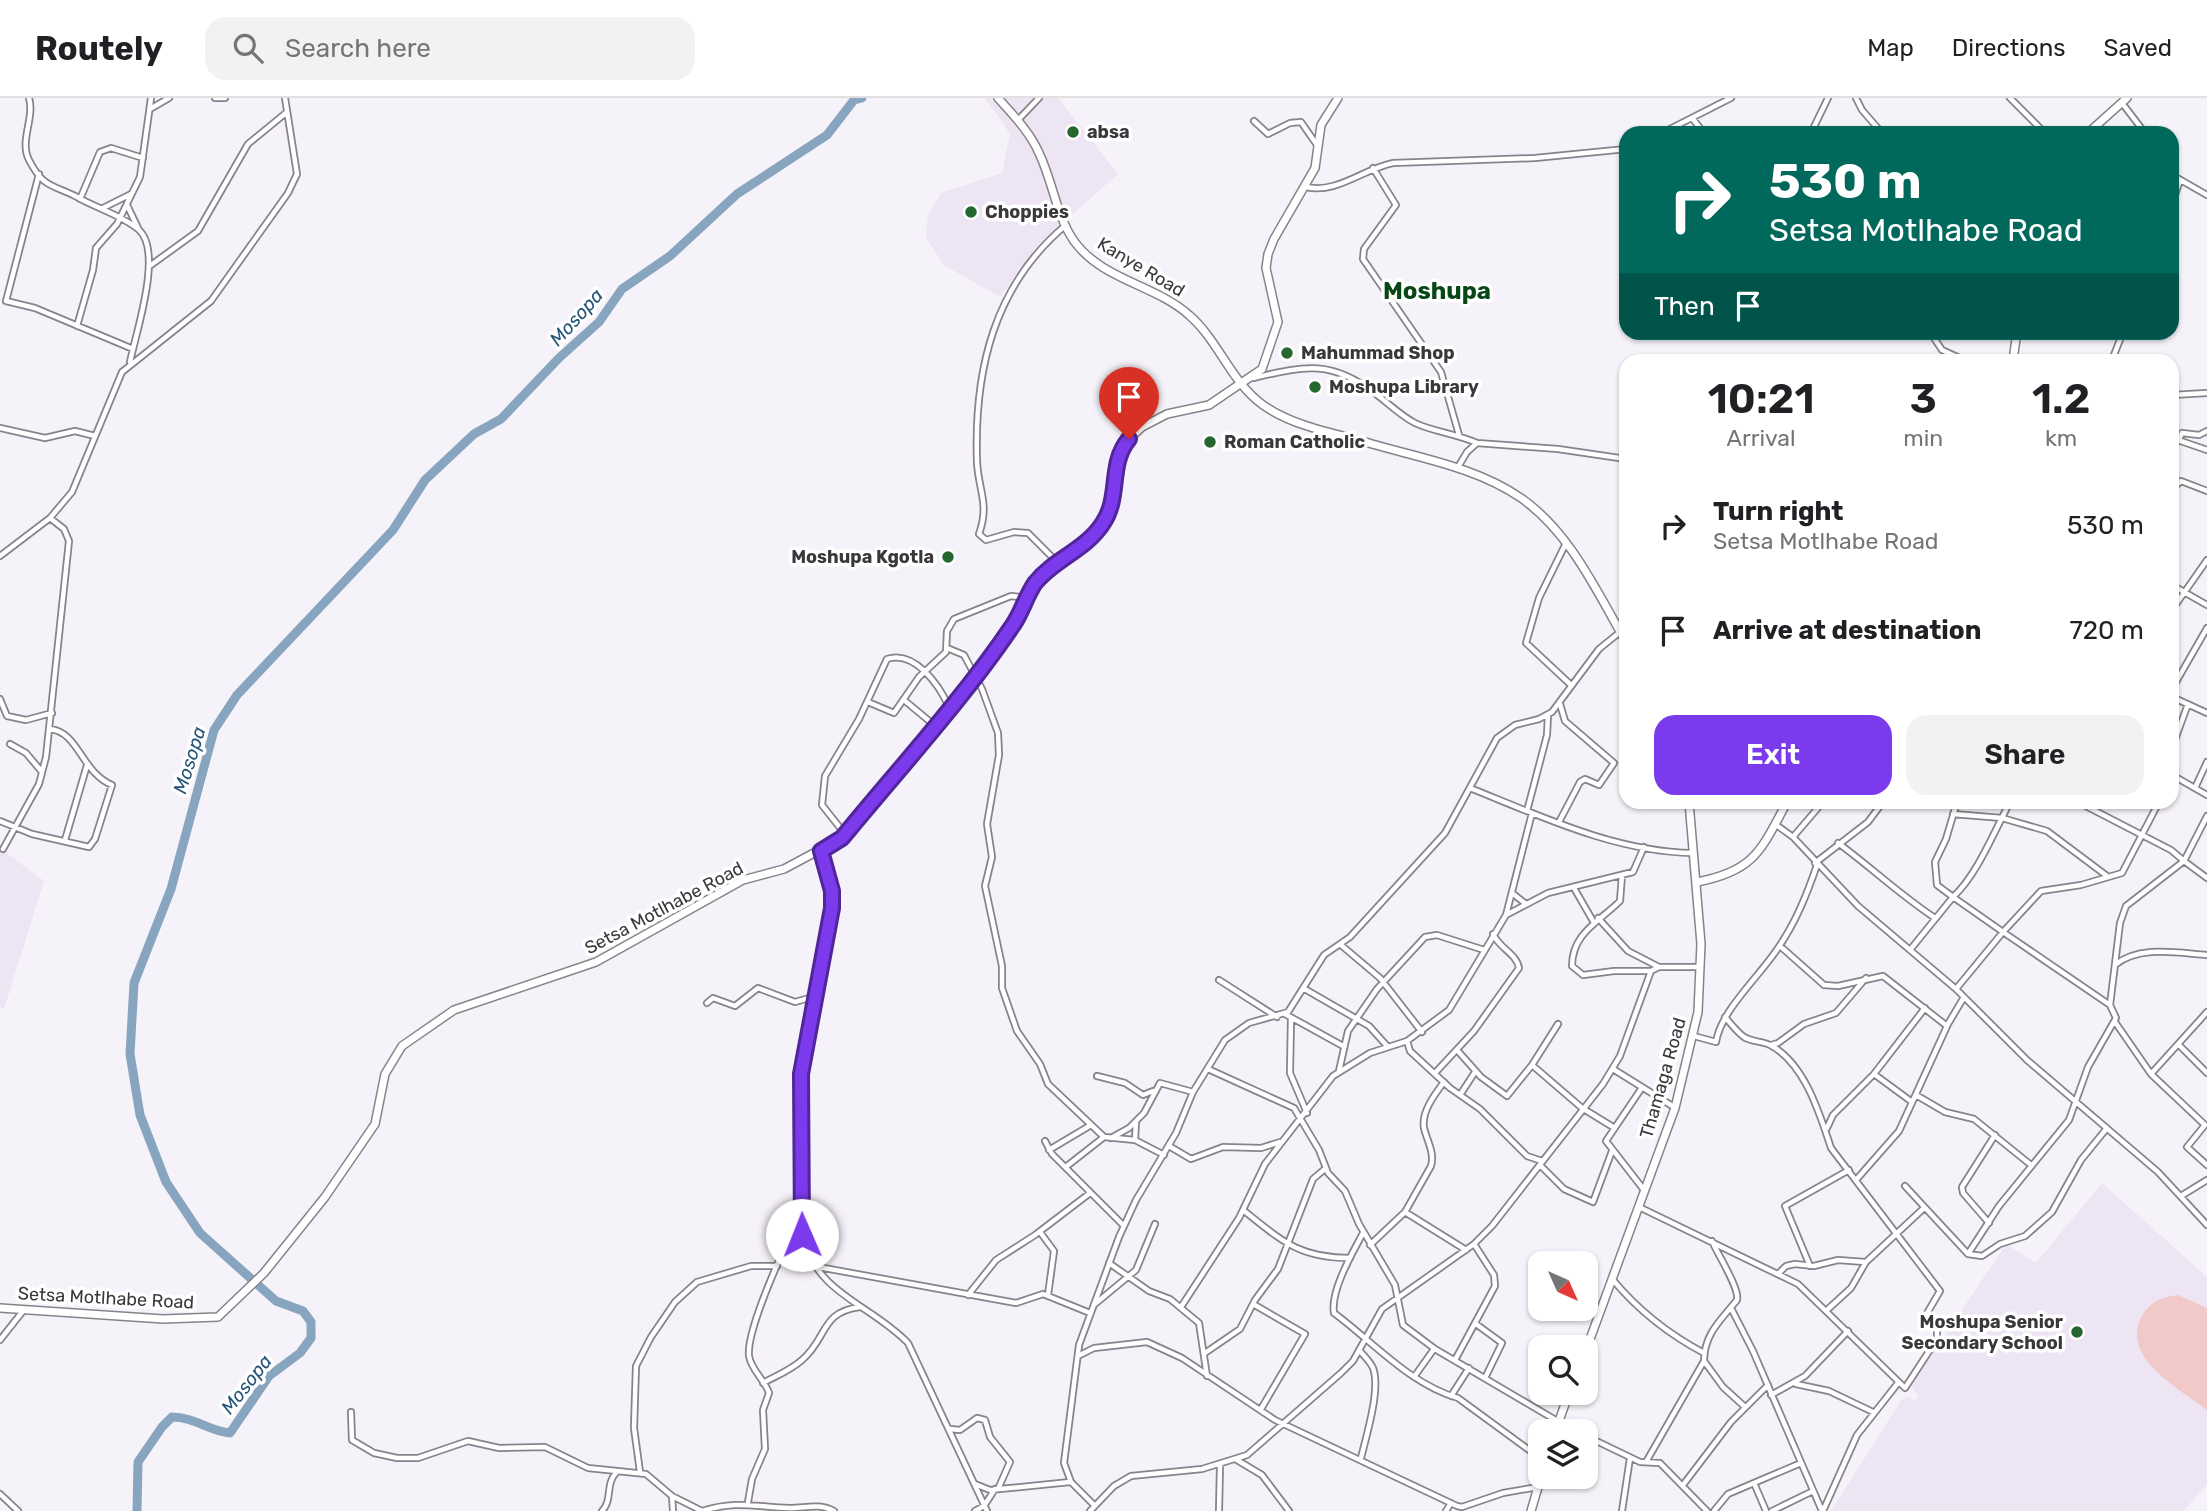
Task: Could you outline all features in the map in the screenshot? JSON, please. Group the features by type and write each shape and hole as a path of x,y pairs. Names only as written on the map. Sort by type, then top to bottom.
{"street":[{"path":"29,98 34,109 26,149 29,161 47,185 103,208 138,229"},
{"path":"77,326 93,270 96,245 120,220 140,177 151,98"},
{"path":"149,110 169,98"},
{"path":"215,98 225,98"},
{"path":"0,556 50,517 77,484 117,380 130,363 211,301 288,193 297,174 285,98"},
{"name":"Kanye Road","path":"998,98 1039,152 1074,241 1094,260 1188,314 1206,332 1240,384"},
{"path":"1017,120 1039,98"},
{"path":"1253,378 1262,369 1278,322 1266,268 1268,254 1273,239 1315,168 1321,125 1338,98"},
{"path":"1676,126 1731,98"},
{"path":"1814,126 1828,98"},
{"path":"1856,98 1861,110 1876,126"},
{"path":"2010,98 2038,126"},
{"path":"2096,126 2124,100 2141,126"},
{"path":"149,267 198,231 248,144 287,112"},
{"path":"1692,118 1698,126"},
{"path":"1254,121 1268,134 1290,123 1301,122 1318,145"},
{"path":"80,200 100,152 111,148 143,158"},
{"path":"1306,187 1326,190 1374,168 1405,162 1535,158 1619,150"},
{"path":"1374,168 1396,205 1364,249 1363,259 1441,372 1459,435"},
{"path":"39,173 6,301 35,308 133,349"},
{"path":"2179,183 2180,180 2207,195"},
{"path":"103,208 132,194"},
{"path":"127,205 151,248 130,363"},
{"path":"1058,563 1028,533 1022,531 992,540 982,538 979,534 985,497 977,459 982,385 992,330 1020,278 1042,247 1066,225"},
{"path":"1935,340 1942,351 1949,354"},
{"path":"1253,378 1304,367 1328,369 1353,378 1414,423 1459,435 1477,443 1558,449 1619,458"},
{"name":"Setsa Motlhabe Road","path":"0,1308 208,1319 226,1313 264,1273 325,1197 375,1124 385,1074 402,1046 435,1022 472,1002 542,982 596,962 743,880 784,869 821,851 845,834 935,726 1012,626 1037,580 1084,544 1104,523 1115,495 1117,457 1129,439 1153,420 1209,405 1253,378"},
{"path":"1240,384 1265,406 1308,426 1457,469 1519,497 1545,518 1566,544 1619,630"},
{"path":"2179,394 2207,393"},
{"path":"0,428 45,438 75,431 95,436"},
{"path":"2207,431 2199,435 2182,433 2179,439 2207,450"},
{"path":"1457,469 1467,452 1477,443"},
{"path":"2179,483 2181,481 2207,491"},
{"path":"2,849 17,827 43,773 50,729 69,541 64,529 50,517"},
{"path":"1566,544 1539,598 1526,643 1571,685"},
{"path":"2179,600 2207,560"},
{"path":"2179,590 2207,605"},
{"path":"868,702 893,714 924,672 944,655 947,648 947,631 954,619 1010,596 1027,598"},
{"path":"2179,677 2207,628"},
{"path":"1095,1506 1071,1482 1063,1463 1068,1414 1076,1382 1077,1357 1090,1314 1124,1226 1169,1146 1193,1092 1231,1035 1249,1023 1285,1014 1294,1005 1324,955 1341,946 1445,833 1489,749 1505,730 1548,715 1560,703 1599,649 1619,633"},
{"path":"947,648 961,652 975,674 1000,741 987,824 992,857 985,886 1002,966 1002,988 1017,1031 1040,1064 1048,1084 1104,1137 1135,1140 1164,1155"},
{"path":"845,834 822,805 825,776 868,702 887,659 896,657 908,661 924,672 934,680 950,707"},
{"path":"0,699 7,716 18,720 52,713"},
{"path":"904,700 935,726"},
{"path":"2179,700 2207,713"},
{"path":"1559,822 1580,782 1585,779 1599,785 1614,764 1565,721 1560,703"},
{"path":"2179,730 2189,704"},
{"path":"1181,1307 1243,1210 1260,1172 1339,1071 1370,1053 1407,1041 1449,1010 1506,915 1547,735 1548,715"},
{"path":"0,821 32,834 89,847 95,839 112,786 97,778 66,734 50,729"},
{"path":"10,744 26,753 43,773"},
{"path":"2195,788 2207,762"},
{"path":"65,840 87,765"},
{"path":"2179,779 2207,795"},
{"path":"1470,788 1559,822 1644,847 1693,853"},
{"name":"Thamaga Road","path":"1591,1335 1675,1108 1693,1036 1701,967 1697,882 1690,809"},
{"path":"1697,882 1722,877 1744,866 1758,851 1783,809"},
{"path":"1793,837 1817,809"},
{"path":"1693,1036 1716,1042 1724,1017 1780,946 1797,918 1816,864 1838,843 1868,822 1878,809"},
{"path":"1955,809 1935,862 1937,885 2110,1005"},
{"path":"1910,950 1953,897 1974,876 1979,858 2006,809"},
{"path":"2092,809 2174,852 2207,877"},
{"path":"1956,989 2041,891 2108,877 2124,869 2156,809"},
{"path":"1953,814 2001,818 2053,834 2108,877"},
{"path":"2207,816 2184,861 2129,901 2120,923 2110,1005 2115,1022 2151,1074 2206,1124 2187,1147 2207,1165"},
{"path":"1774,824 1793,837 1858,906 1956,989 2027,1060 2182,1196 2207,1225"},
{"path":"1838,843 1882,876 1889,886 1935,918"},
{"path":"1506,915 1548,893 1635,870 1644,847"},
{"path":"821,851 832,891 832,908 801,1074 802,1235 812,1265 821,1278 891,1326 908,1343 985,1508"},
{"path":"1622,875 1620,901 1596,920 1572,957 1575,971 1583,975 1614,971 1651,971 1659,967 1701,967"},
{"path":"1573,887 1596,920 1629,951 1659,967"},
{"path":"1512,893 1526,904"},
{"path":"1434,1073 1457,1050 1519,968 1517,960 1500,946 1493,933"},
{"path":"1339,1071 1343,1046 1357,1018 1383,982 1415,946 1429,935 1484,950"},
{"path":"1341,946 1383,982 1422,1032"},
{"path":"1780,946 1824,985 1838,986 1883,976 1947,1026"},
{"path":"2115,965 2129,955 2207,954"},
{"path":"1090,1511 1114,1486 1131,1476 1220,1465 1237,1460 1255,1450 1341,1373 1359,1350 1377,1315 1399,1295 1474,1244 1500,1216 1541,1163 1613,1069 1651,971"},
{"path":"1770,1045 1778,1043 1804,1024 1836,1013 1866,978"},
{"path":"1219,980 1278,1017"},
{"path":"707,1003 713,998 735,1006 758,988 795,1002 816,996"},
{"path":"1303,988 1357,1018 1377,1032 1388,1047"},
{"path":"1856,1180 1895,1137 1947,1026 1964,997"},
{"path":"1826,1129 1833,1115 1874,1074 1925,1008"},
{"path":"2151,1074 2207,1012"},
{"path":"1285,1014 1343,1046"},
{"path":"1638,1206 1798,1284 1905,1388 1937,1339 1937,1331 1926,1315 1940,1293 1899,1233 1830,1146 1826,1129 1797,1070 1770,1045 1745,1037 1724,1017"},
{"path":"1291,1018 1290,1073 1307,1113"},
{"path":"1968,1254 2031,1165 2069,1119 2088,1067 2115,1022"},
{"path":"1457,1050 1475,1072 1507,1096 1532,1065 1558,1024"},
{"path":"1407,1041 1410,1051 1444,1082 1487,1114 1527,1156 1541,1163 1564,1189 1593,1202 1612,1150"},
{"path":"2178,1044 2207,1073"},
{"path":"1532,1065 1582,1108 1614,1127"},
{"path":"1208,1069 1289,1103 1319,1150 1326,1168 1345,1191 1363,1233 1399,1295 1401,1323 1434,1349 1557,1419"},
{"path":"1613,1069 1675,1108"},
{"path":"1460,1095 1475,1072"},
{"path":"1874,1074 1912,1102"},
{"path":"1097,1076 1125,1083 1143,1095 1163,1083 1193,1092"},
{"path":"1370,1245 1405,1212 1433,1162 1424,1118 1444,1082"},
{"path":"1641,1089 1606,1141 1644,1190"},
{"path":"1111,1138 1136,1121 1149,1108 1154,1090"},
{"path":"1916,1095 1945,1112 1974,1119 2031,1165"},
{"path":"1135,1140 1136,1121"},
{"path":"1049,1150 1091,1125"},
{"path":"1905,1186 1968,1254 1982,1256 2034,1229 2062,1198 2081,1160 2107,1128"},
{"path":"1989,1223 1963,1192 1962,1187 1995,1135"},
{"path":"1067,1166 1104,1137"},
{"path":"1045,1141 1049,1150 1124,1226"},
{"path":"1169,1146 1191,1159 1223,1147 1261,1148 1282,1141"},
{"path":"1205,1353 1237,1332 1253,1304 1279,1269 1313,1178 1326,1168"},
{"path":"1810,1266 1785,1206 1849,1170"},
{"path":"2182,1196 2207,1180"},
{"path":"968,1296 996,1260 1090,1193"},
{"path":"1827,1310 1851,1288 1866,1262 1924,1208"},
{"path":"1243,1210 1290,1245 1312,1256 1350,1258"},
{"path":"1405,1212 1466,1250"},
{"path":"748,1502 752,1479 765,1449 763,1410 769,1393 750,1360 750,1342 777,1266 801,1213"},
{"path":"1093,1306 1130,1276 1141,1263 1155,1224"},
{"path":"1040,1231 1054,1251 1048,1295"},
{"path":"1363,1233 1350,1258 1333,1310 1414,1377 1494,1422 1528,1449"},
{"path":"1646,1462 1704,1361 1704,1353 1716,1324 1731,1308 1739,1294 1712,1241"},
{"path":"1455,1360 1492,1295 1496,1281 1474,1244"},
{"path":"1778,1273 1791,1264 1810,1266 1838,1260 1866,1262"},
{"path":"1109,1263 1149,1292 1166,1297 1181,1307 1199,1324 1208,1377"},
{"path":"812,1265 1016,1303 1038,1295 1048,1295 1090,1314"},
{"path":"640,1472 634,1427 636,1366 651,1337 675,1302 697,1282 751,1266 777,1266"},
{"path":"1612,1279 1631,1301 1672,1335 1704,1353"},
{"path":"1253,1304 1305,1334 1261,1409"},
{"path":"763,1383 805,1358 820,1339 827,1322 837,1312 861,1307"},
{"path":"1731,1308 1823,1511"},
{"path":"0,1340 24,1310"},
{"path":"1476,1324 1502,1343 1485,1378"},
{"path":"1771,1395 1794,1384 1848,1331"},
{"path":"1077,1357 1094,1348 1143,1341 1182,1358 1284,1424 1462,1507 1503,1493 1528,1489"},
{"path":"1414,1377 1434,1349"},
{"path":"1359,1350 1370,1363 1375,1376 1370,1423 1361,1458"},
{"path":"1704,1361 1723,1387 1745,1407"},
{"path":"1451,1397 1469,1368"},
{"path":"1823,1511 1857,1434 1898,1382"},
{"path":"1794,1384 1829,1391 1873,1412"},
{"path":"1683,1485 1745,1407 1768,1385"},
{"path":"351,1412 352,1440 374,1454 418,1458 468,1441 499,1448 534,1446 550,1449 588,1468 640,1472 656,1481 672,1496 702,1511 748,1502 792,1508 817,1506 834,1511"},
{"path":"949,1429 960,1430 977,1418 985,1420 990,1437 1010,1462 985,1508 975,1511"},
{"path":"1598,1442 1630,1458 1660,1463 1707,1511"},
{"path":"1622,1511 1630,1458"},
{"path":"1237,1460 1262,1475 1289,1511"},
{"path":"1714,1511 1728,1494 1801,1463"},
{"path":"1219,1511 1220,1465"},
{"path":"602,1511 608,1505 611,1478 616,1472"},
{"path":"974,1483 997,1489 1071,1482"},
{"path":"1754,1483 1766,1511"},
{"path":"1531,1511 1537,1489"},
{"path":"1772,1511 1813,1491"},
{"path":"0,1494 18,1511"},
{"path":"672,1496 673,1511"},
{"path":"1446,1511 1451,1503"}],"shaded area":[{"path":"985,98 1058,98 1118,174 1038,245 1000,297 944,265 926,238 928,215 941,193 1002,173 1010,134"},
{"path":"0,848 44,881 4,1009 0,1007"},
{"name":"Moshupa Senior Secondary School","path":"2102,1183 2207,1277 2207,1485 2183,1511 1831,1511 1902,1399 1909,1397 1915,1401 1919,1396 1911,1386 2006,1244 2036,1263"},
{"path":"2178,1295 2207,1308 2207,1410 2156,1370 2145,1358 2139,1345 2137,1331 2145,1311 2157,1301"}],"waterway":[{"name":"Mosopa","path":"137,1511 138,1462 172,1417 230,1433 269,1376 300,1353 311,1338 311,1322 303,1311 276,1301 200,1233 166,1182 140,1115 130,1054 134,983 171,889 214,730 237,695 393,530 425,480 474,434 501,419 559,358 599,322 622,289 670,256 737,194 827,135 854,100 862,98"}],"place":[{"name":"absa","path":"1073,132"},
{"name":"Choppies","path":"971,212"},
{"name":"Mahummad Shop","path":"1287,353"},
{"name":"Moshupa Library","path":"1315,387"},
{"name":"Roman Catholic","path":"1210,442"},
{"name":"Moshupa Kgotla","path":"948,557"},
{"name":"Moshupa Senior Secondary School","path":"2077,1332"}],"district":[{"name":"Moshupa","path":"1437,291"}],"route":[{"path":"802,1235 801,1074 828,942 832,908 832,891 821,851 842,838 950,707 1012,626 1037,580 1084,544 1104,523 1115,495 1117,457 1129,439"}]}
